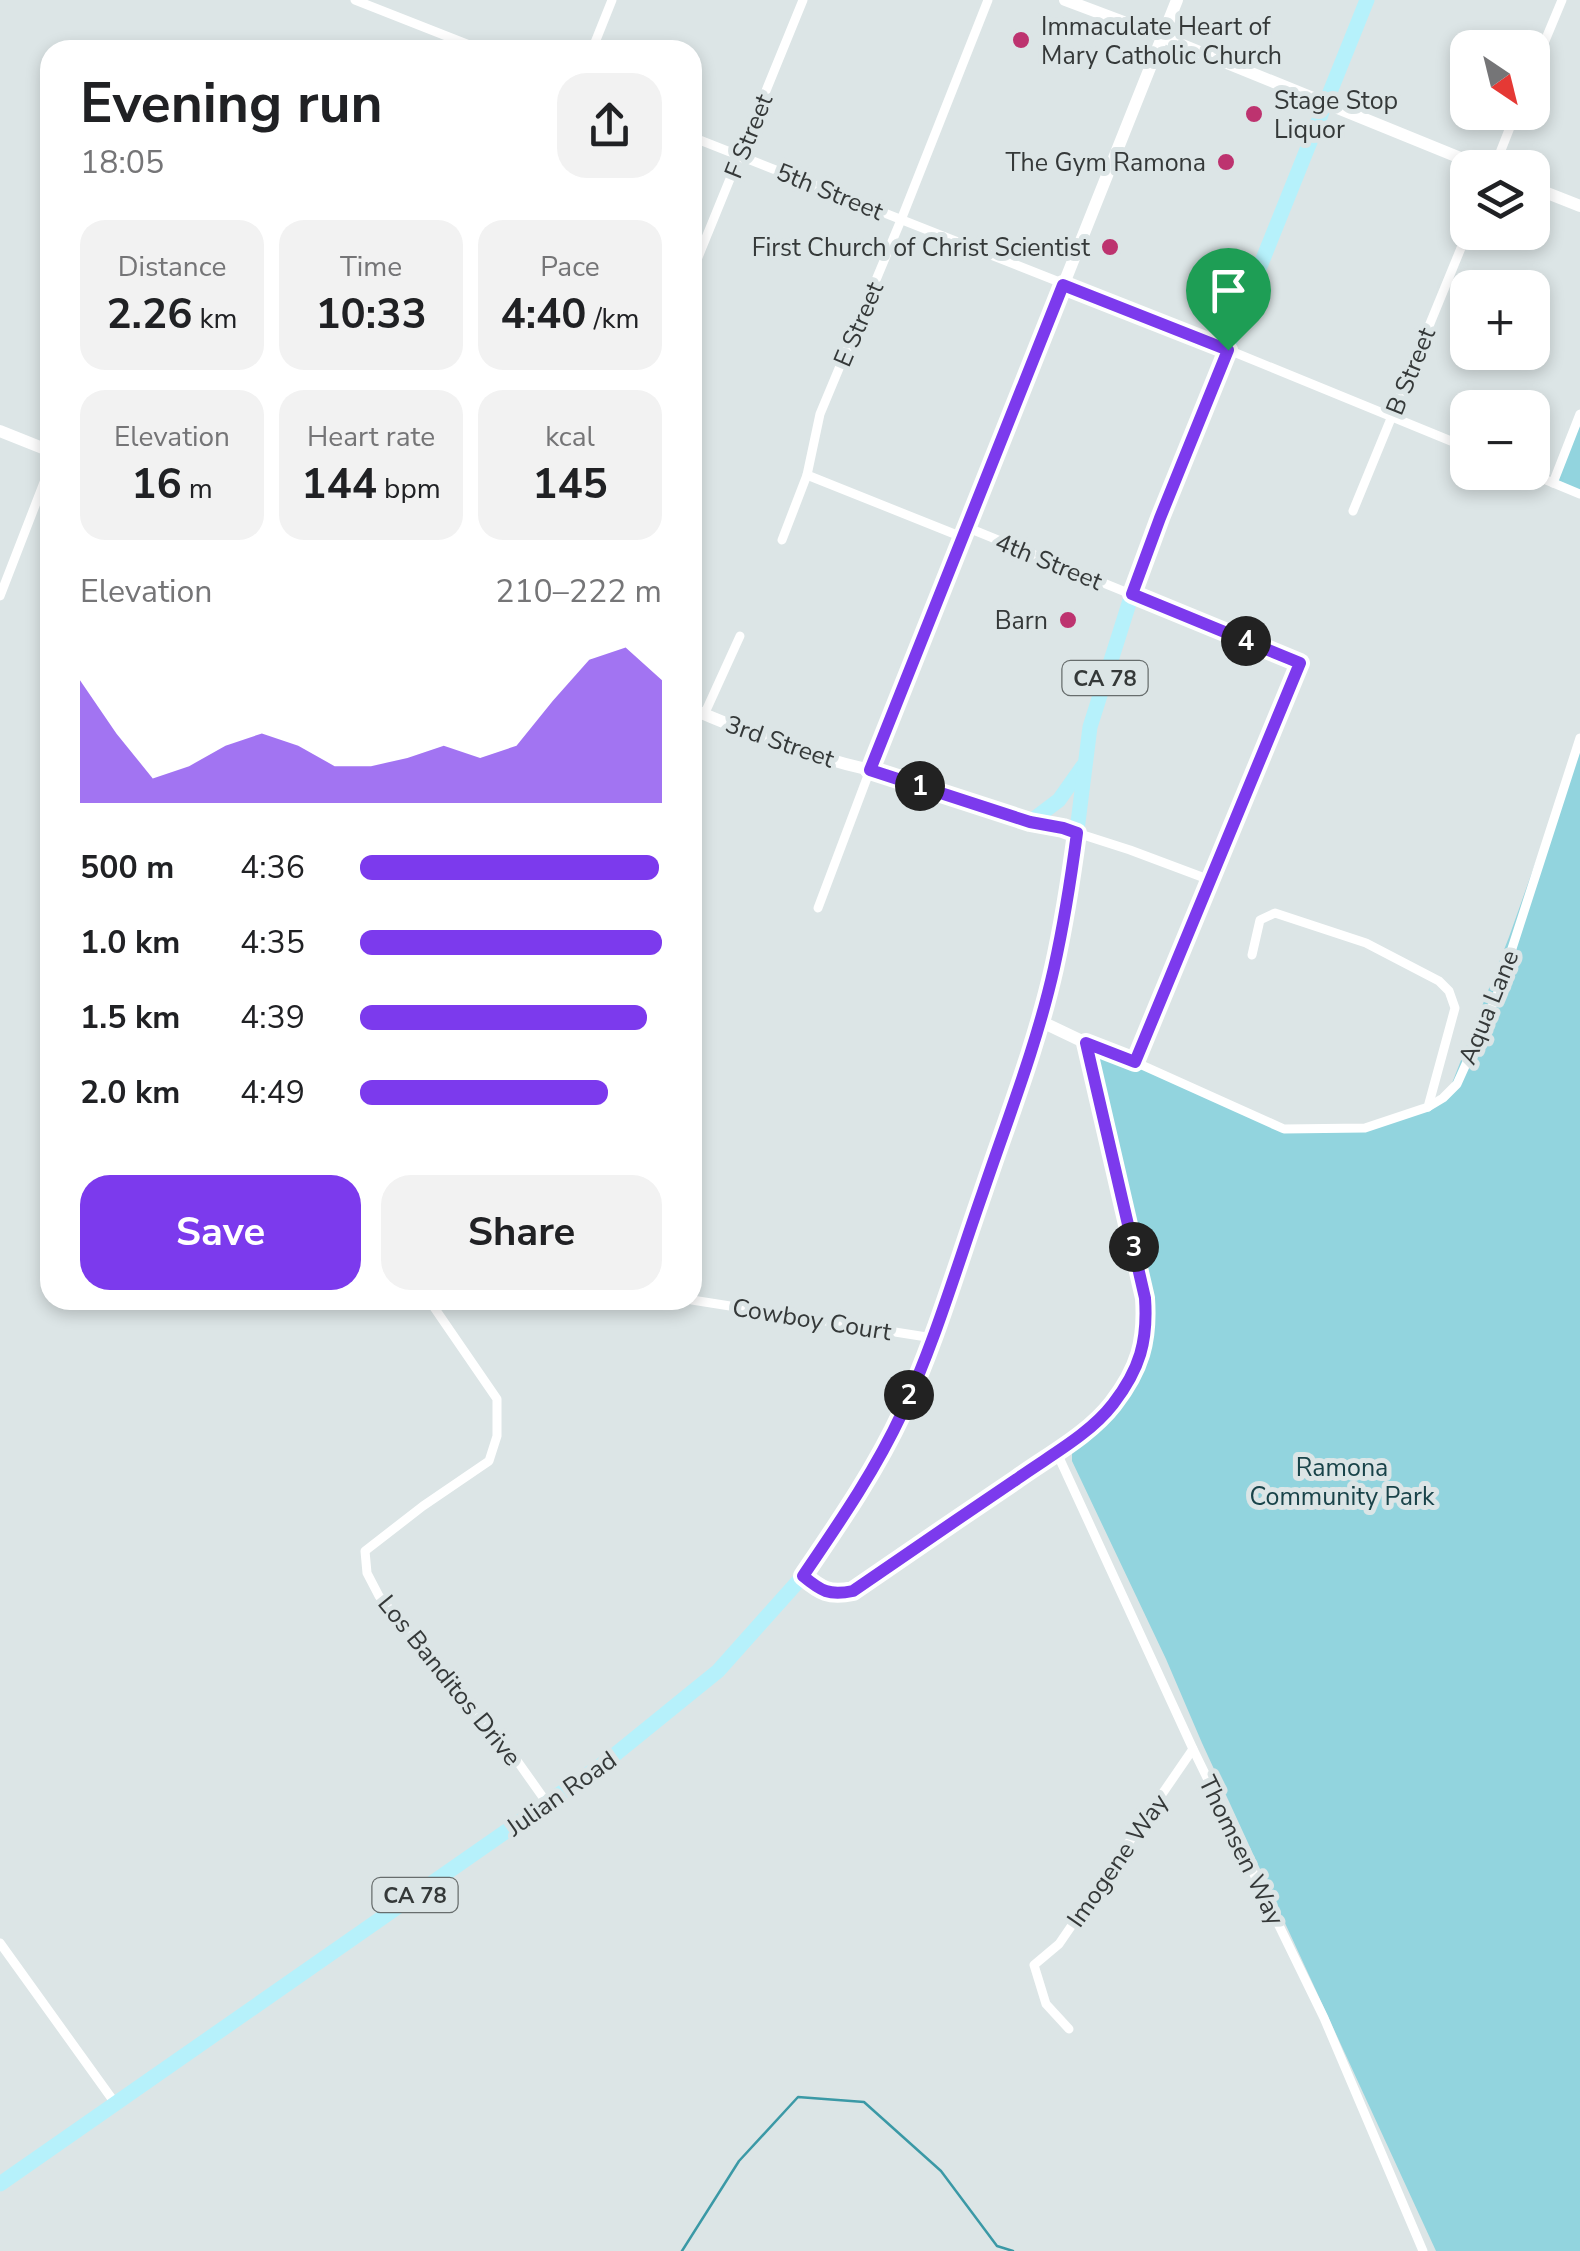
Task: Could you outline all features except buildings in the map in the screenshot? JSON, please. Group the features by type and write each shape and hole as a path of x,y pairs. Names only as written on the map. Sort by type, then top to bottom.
{"main road":[{"name":"CA 78","path":"1040,1022 1069,894 1090,727 1132,594 1367,0"},
{"path":"1030,822 1059,800 1086,763"},
{"name":"Julian Road","path":"0,2184 633,1742 718,1670 803,1576 866,1480 902,1414 933,1338 1040,1022"}],"street":[{"path":"355,0 457,40"},
{"path":"596,40 612,0"},
{"name":"F Street","path":"702,248 803,0"},
{"name":"E Street","path":"782,540 808,474 820,414 988,0"},
{"path":"1065,0 1450,154"},
{"path":"818,908 1177,0"},
{"path":"1550,30 1562,0"},
{"name":"5th Street","path":"702,141 1450,441"},
{"path":"1550,194 1580,206"},
{"name":"B Street","path":"1353,511 1460,250"},
{"path":"1553,483 1580,414"},
{"path":"0,430 40,447"},
{"name":"4th Street","path":"808,474 1132,594 1300,663 1210,880"},
{"path":"1550,482 1580,494"},
{"path":"0,596 40,493"},
{"path":"702,705 740,636"},
{"name":"3rd Street","path":"702,714 844,764 1030,822 1063,828 1210,880"},
{"name":"Aqua Lane","path":"1086,1043 1284,1129 1365,1128 1428,1107 1443,1098 1456,1084 1497,995 1580,738"},
{"path":"1135,1062 1210,880"},
{"path":"1252,956 1260,920 1275,913 1366,943 1439,981 1449,991 1455,1008 1428,1107"},
{"path":"803,1576 822,1591 853,1591 1088,1428 1112,1405 1132,1374 1146,1340 1145,1298 1086,1043 1040,1022"},
{"name":"Cowboy Court","path":"702,1302 933,1338"},
{"name":"Los Banditos Drive","path":"436,1310 497,1399 498,1436 489,1461 365,1551 368,1573 379,1596 493,1738 518,1762 547,1803"},
{"name":"Thomsen Way","path":"1056,1451 1193,1750 1324,2018 1423,2251"},
{"name":"Imogene Way","path":"1069,2029 1046,2004 1034,1965 1059,1944 1193,1750"},
{"path":"0,1942 114,2103"}],"green space":[{"path":"1580,415 1580,493 1553,482"},
{"name":"Ramona Community Park","path":"1580,737 1580,2251 1436,2251 1072,1461 1072,1441 1128,1382 1147,1316 1079,1040 1283,1129 1352,1129 1394,1119 1449,1091"}],"waterway":[{"path":"682,2251 739,2161 798,2097 864,2102 941,2171 997,2246 1013,2251"}],"place":[{"name":"Immaculate Heart of Mary Catholic Church","path":"1021,40"},
{"name":"Stage Stop Liquor","path":"1254,114"},
{"name":"The Gym Ramona","path":"1226,162"},
{"name":"First Church of Christ Scientist","path":"1110,247"},
{"name":"Barn","path":"1068,620"}],"route":[{"path":"1063,285 1228,350 1132,594 1300,663 1135,1062 1086,1043 1145,1298 1146,1340 1132,1374 1112,1405 1088,1428 853,1591 822,1591 803,1576 858,1496 902,1414 933,1338 1014,1102 1054,970 1077,833 1030,822 870,770 1063,285"}]}
